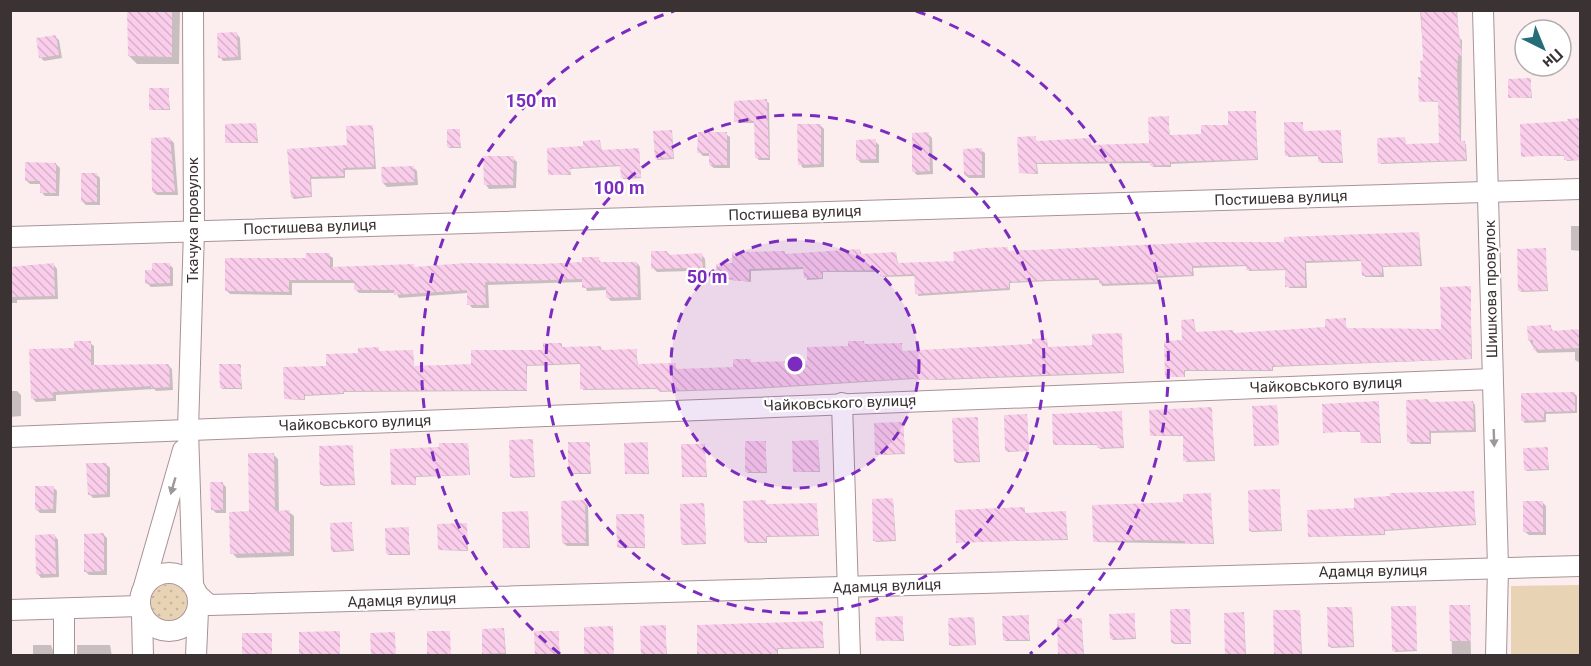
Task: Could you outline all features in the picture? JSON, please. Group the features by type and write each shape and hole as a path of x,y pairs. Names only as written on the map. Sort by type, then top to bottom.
{"street":[{"name":"Ткачука провулок","path":"188,430 194,231 193,10"},
{"name":"Шишкова провулок","path":"1482,10 1498,568 1496,656"},
{"name":"Постишева вулиця","path":"10,237 1581,189"},
{"name":"Чайковського вулиця","path":"10,437 842,403 1492,380"},
{"path":"842,403 850,656"},
{"path":"143,656 141,610 144,586 188,430"},
{"path":"188,430 196,596 196,656"},
{"name":"Адамця вулиця","path":"196,596 209,605 1581,566"},
{"path":"144,586 151,579 168,572 178,574 196,596"},
{"path":"141,610 154,627 172,631 188,624 196,596"},
{"path":"64,609 64,656"},
{"path":"10,610 141,610"}],"shaded area":[{"path":"169,584 182,589 187,602 182,615 169,620 156,615 151,602 156,589"},
{"path":"1580,585 1580,655 1511,655 1511,586"}],"building":[{"path":"127,10 172,10 172,57 128,56"},
{"path":"1421,10 1456,10 1462,56 1458,56 1457,71 1460,141 1465,141 1466,160 1378,163 1377,138 1405,137 1406,144 1439,143 1438,101 1419,102 1418,77 1421,77 1420,61 1423,60"},
{"path":"237,32 238,57 218,58 217,33"},
{"path":"56,35 59,55 39,58 36,38"},
{"path":"1531,78 1531,97 1508,98 1508,79"},
{"path":"149,88 169,88 169,109 149,110"},
{"path":"767,99 769,158 755,158 754,121 734,122 734,101"},
{"path":"1228,111 1256,111 1257,159 1170,162 1170,165 1150,166 1150,161 1036,163 1037,173 1019,173 1017,137 1036,136 1036,141 1090,138 1091,145 1149,143 1148,117 1169,116 1169,135 1201,134 1201,125 1228,125"},
{"path":"1581,118 1581,160 1564,160 1564,155 1521,157 1520,124"},
{"path":"1284,122 1303,122 1303,131 1341,130 1342,162 1318,162 1318,155 1285,156"},
{"path":"256,123 257,142 225,143 225,124"},
{"path":"797,124 821,124 821,164 798,165"},
{"path":"373,125 374,167 343,168 344,176 310,177 311,196 291,197 287,149 347,145 346,126"},
{"path":"447,129 460,129 460,147 447,147"},
{"path":"672,130 673,158 655,159 653,131"},
{"path":"698,132 727,132 727,165 709,165 709,153 697,153"},
{"path":"929,132 930,171 912,172 912,133"},
{"path":"170,137 175,192 152,192 151,138"},
{"path":"876,139 876,159 856,160 856,140"},
{"path":"600,140 601,150 639,148 641,177 621,178 620,165 570,168 570,174 548,175 547,148 583,146 583,141"},
{"path":"982,148 982,175 964,175 963,149"},
{"path":"483,156 514,156 513,185 484,185"},
{"path":"25,162 56,163 56,193 40,193 40,181 25,181"},
{"path":"414,166 415,182 382,183 381,167"},
{"path":"81,173 97,173 97,202 81,202"},
{"path":"1419,232 1420,265 1382,266 1382,275 1362,276 1361,260 1305,261 1305,286 1285,287 1285,269 1246,270 1246,265 1192,266 1192,275 1156,276 1157,282 1099,284 1099,278 1046,280 1009,282 1009,288 915,294 914,274 880,276 880,270 822,271 822,278 804,278 803,267 749,269 749,281 733,281 733,278 717,279 716,264 732,263 732,252 785,251 785,254 860,249 860,254 896,252 897,263 954,261 953,252 983,248 1008,247 1008,251 1206,242 1284,242 1284,237"},
{"path":"1546,248 1547,290 1518,291 1517,249"},
{"path":"651,251 667,251 667,255 702,253 703,274 689,275 689,268 651,269"},
{"path":"306,253 330,253 330,267 414,264 414,267 466,263 540,264 582,262 582,257 599,257 599,262 637,262 638,297 606,298 606,287 582,288 582,279 485,282 486,305 467,305 467,290 394,295 394,290 354,290 354,280 289,280 289,292 225,291 225,258 306,258"},
{"path":"54,263 55,296 10,297 10,267"},
{"path":"152,263 170,263 170,283 145,284 145,270 152,270"},
{"path":"1471,286 1471,359 1272,366 1272,370 1184,370 1184,377 1165,377 1164,341 1182,340 1181,320 1194,319 1195,332 1233,330 1234,333 1325,327 1325,319 1346,318 1346,328 1441,329 1440,287"},
{"path":"1551,325 1551,331 1581,329 1581,348 1533,350 1533,340 1528,340 1527,326"},
{"path":"1122,333 1123,372 914,380 914,378 752,388 657,391 657,388 580,389 580,363 526,365 527,390 343,391 343,393 304,395 304,399 284,399 283,367 326,366 326,354 358,353 358,348 379,347 379,351 413,350 414,366 471,364 471,350 543,350 543,343 562,343 562,347 601,346 601,350 637,349 637,364 676,363 676,369 733,367 733,359 751,359 751,362 807,361 807,347 848,346 848,341 864,341 864,344 902,343 902,351 1032,344 1032,339 1047,338 1047,347 1092,345 1092,334"},
{"path":"74,341 91,341 91,365 169,364 170,387 151,388 151,386 53,392 53,398 31,399 29,349 74,348"},
{"path":"219,364 241,364 241,388 220,388"},
{"path":"1575,392 1575,411 1544,412 1544,420 1521,421 1521,393"},
{"path":"1428,399 1428,402 1473,401 1474,430 1429,431 1430,442 1407,442 1406,400"},
{"path":"1379,401 1380,442 1361,443 1360,431 1323,433 1322,404"},
{"path":"1277,405 1279,445 1254,446 1252,406"},
{"path":"1212,407 1214,460 1183,461 1183,435 1150,436 1149,410"},
{"path":"1122,411 1123,447 1097,448 1097,444 1053,445 1052,414"},
{"path":"1027,414 1029,451 1005,451 1004,415"},
{"path":"978,417 979,461 954,462 952,418"},
{"path":"903,422 905,453 875,455 874,423"},
{"path":"533,439 534,476 510,477 509,440"},
{"path":"818,440 819,471 793,472 792,441"},
{"path":"745,441 766,441 766,472 745,472"},
{"path":"568,442 590,442 590,473 568,473"},
{"path":"648,442 648,473 625,474 624,443"},
{"path":"439,443 468,443 469,475 415,476 416,484 391,485 390,449 439,447"},
{"path":"681,444 705,444 706,476 682,477"},
{"path":"353,445 354,484 320,485 319,446"},
{"path":"1548,447 1548,469 1524,470 1523,448"},
{"path":"248,453 274,453 275,511 290,510 290,552 230,554 229,512 249,511"},
{"path":"86,463 107,463 107,494 88,495"},
{"path":"210,482 223,482 223,510 211,510"},
{"path":"35,486 54,486 53,509 35,510"},
{"path":"1280,489 1281,530 1249,531 1248,490"},
{"path":"1474,491 1475,524 1384,530 1384,534 1308,537 1307,510 1354,508 1354,498 1390,496 1390,493"},
{"path":"1211,493 1213,543 1185,544 1185,541 1143,540 1093,542 1092,505 1183,502 1183,494"},
{"path":"893,498 895,540 873,541 872,499"},
{"path":"585,500 586,543 562,543 561,501"},
{"path":"766,500 766,504 817,503 818,535 766,536 766,542 744,542 743,501"},
{"path":"1523,501 1543,501 1543,532 1523,532"},
{"path":"704,503 706,543 681,544 680,504"},
{"path":"1025,507 1025,513 1066,511 1067,539 956,543 955,510"},
{"path":"528,511 529,547 503,548 502,512"},
{"path":"616,514 644,514 645,547 617,547"},
{"path":"352,522 353,550 331,551 330,523"},
{"path":"467,523 468,550 438,550 437,524"},
{"path":"409,527 409,554 386,554 385,528"},
{"path":"104,533 104,571 84,572 84,534"},
{"path":"55,534 56,574 36,574 35,535"},
{"path":"1449,605 1470,605 1471,641 1450,641"},
{"path":"1391,606 1416,606 1417,650 1392,651"},
{"path":"1327,607 1352,607 1353,646 1328,647"},
{"path":"1170,609 1190,609 1191,643 1171,643"},
{"path":"1273,610 1300,610 1301,656 1274,656"},
{"path":"1244,612 1245,656 1225,656 1224,613"},
{"path":"1135,613 1135,638 1110,639 1109,614"},
{"path":"1029,615 1029,640 1003,640 1002,616"},
{"path":"903,616 903,640 876,641 875,617"},
{"path":"974,617 975,645 949,645 948,618"},
{"path":"1082,618 1083,654 1058,655 1057,619"},
{"path":"823,621 823,647 777,648 777,656 697,656 697,625"},
{"path":"666,625 666,656 641,656 640,626"},
{"path":"613,626 614,656 584,656 584,627"},
{"path":"504,628 505,653 482,654 482,629"},
{"path":"340,631 340,656 299,656 299,632"},
{"path":"427,631 450,631 451,656 427,656"},
{"path":"534,631 559,631 559,656 535,656"},
{"path":"395,632 396,656 371,656 370,633"},
{"path":"242,633 272,633 272,656 242,656"}]}
